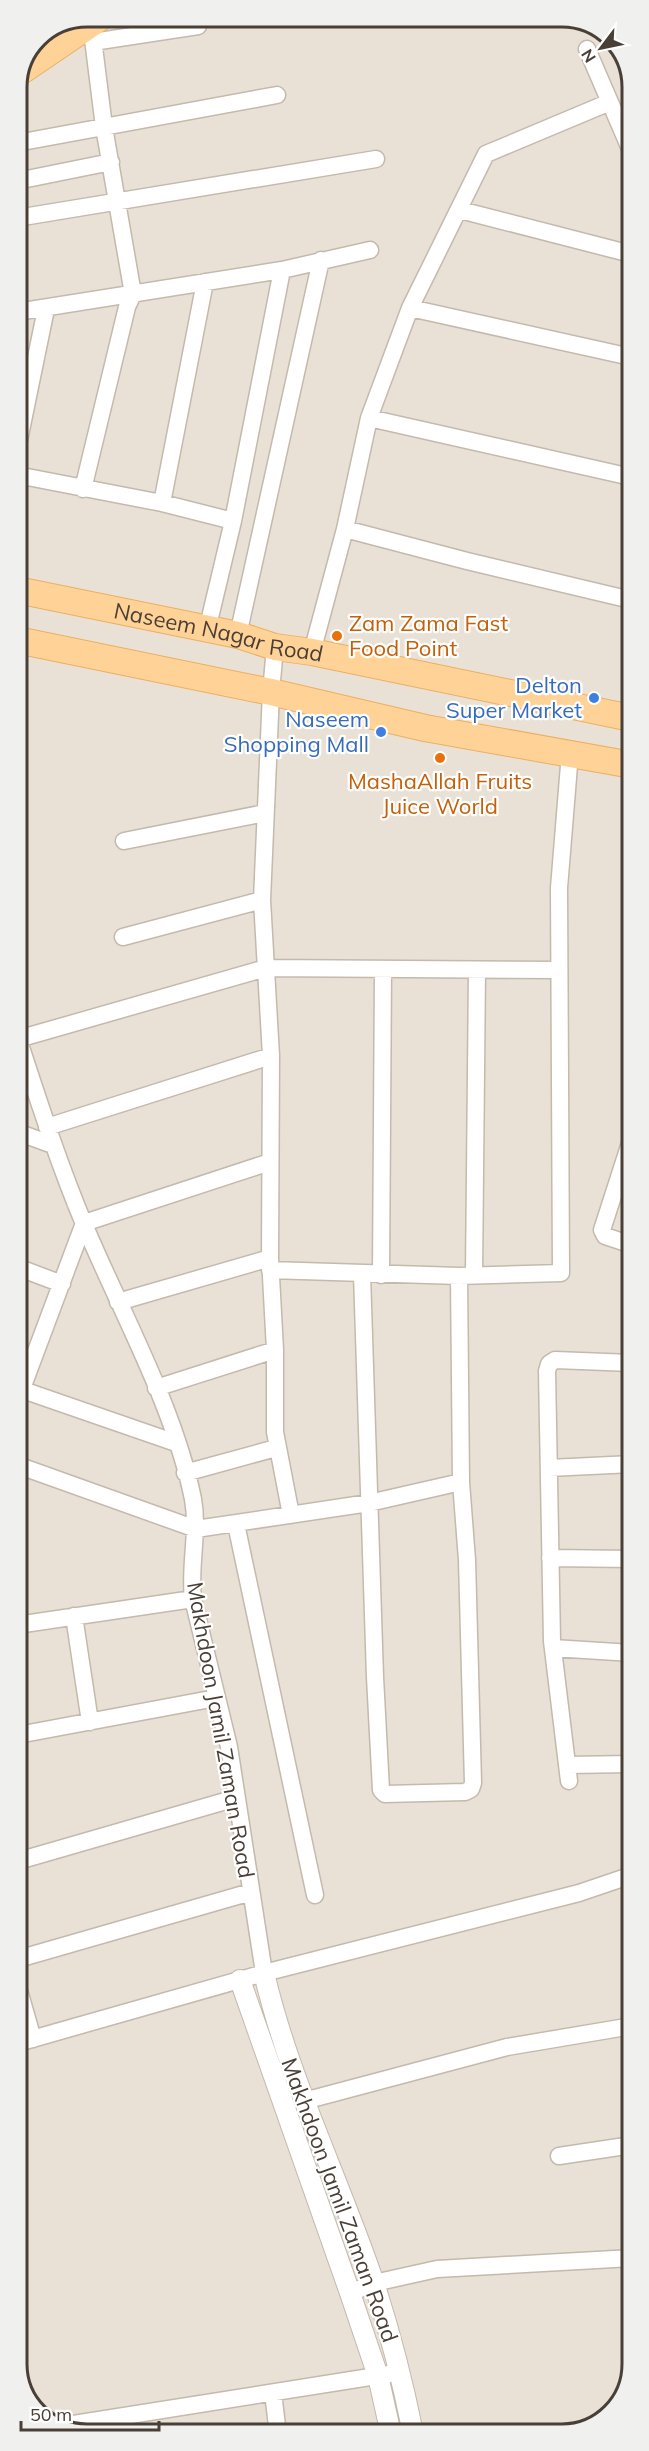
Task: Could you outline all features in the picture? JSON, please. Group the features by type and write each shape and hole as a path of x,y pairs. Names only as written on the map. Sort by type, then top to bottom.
{"main road":[{"path":"32,64 88,27"},
{"name":"Naseem Nagar Road","path":"27,592 238,635 275,647 312,652 622,716"},
{"path":"27,642 271,692 425,728 622,763"}],"street":[{"path":"83,489 128,307 134,294 104,128 90,27"},
{"path":"588,49 622,130"},
{"path":"27,141 277,95"},
{"path":"312,652 345,529 369,418 410,308 486,154 610,102"},
{"path":"27,216 376,159"},
{"path":"27,179 111,162"},
{"path":"460,210 622,252"},
{"path":"27,311 282,270 370,250"},
{"path":"238,635 321,260"},
{"path":"207,630 233,521 282,270"},
{"path":"162,503 205,282"},
{"path":"410,308 622,355"},
{"path":"27,401 46,309"},
{"path":"369,418 622,475"},
{"path":"27,477 162,503 233,521"},
{"path":"345,529 478,564 622,598"},
{"path":"275,647 262,900 271,1056 270,1264 275,1350 276,1448 291,1515"},
{"path":"118,1302 270,1264 381,1275 467,1276 561,1272 559,888 570,753"},
{"path":"124,840 265,813"},
{"path":"123,937 262,900"},
{"path":"27,1034 266,968 559,970"},
{"path":"381,1275 383,969"},
{"path":"362,1274 381,1790 386,1794 465,1792 471,1789 473,1783 466,1560 461,1482 477,970"},
{"path":"47,1128 271,1056"},
{"name":"Makhdoon Jamil Zaman Road","path":"27,1065 53,1145 84,1223 156,1388 193,1500 196,1529 191,1581 193,1599 229,1747 264,1973 273,2013 374,2283 400,2373 411,2424"},
{"path":"27,1136 53,1145"},
{"path":"27,1373 84,1223 270,1162"},
{"path":"622,1168 602,1230 605,1236 622,1242"},
{"path":"27,1271 62,1284"},
{"path":"156,1388 275,1350"},
{"path":"622,1363 555,1360 549,1364 547,1371 553,1648 568,1773 622,1765"},
{"path":"27,1396 176,1443"},
{"path":"185,1473 276,1448"},
{"path":"549,1468 622,1464"},
{"path":"27,1469 196,1529 369,1503 461,1482"},
{"path":"236,1524 315,1895"},
{"path":"550,1558 622,1559"},
{"path":"27,1623 193,1599"},
{"path":"74,1616 90,1722"},
{"path":"553,1648 622,1652"},
{"path":"27,1733 216,1698"},
{"path":"27,1859 236,1798"},
{"path":"27,2040 264,1973 579,1893 622,1878"},
{"path":"27,1956 251,1892"},
{"name":"Makhdoon Jamil Zaman Road","path":"240,1980 378,2376 389,2424"},
{"path":"304,2101 507,2047 622,2028"},
{"path":"559,2156 622,2147"},
{"path":"350,2293 374,2283 437,2269 622,2259"},
{"path":"119,2424 273,2393 400,2373"},
{"path":"273,2393 277,2424"}],"shaded area":[{"path":"566,27 578,29 602,42 610,50 621,75 622,2364 617,2387 607,2404 599,2412 574,2423 83,2424 71,2422 47,2409 35,2394 28,2376 27,86 32,64 44,44 53,37 75,28"}],"place":[{"name":"Zam Zama Fast Food Point","path":"337,636"},
{"name":"Delton Super Market","path":"594,698"},
{"name":"Naseem Shopping Mall","path":"381,732"},
{"name":"MashaAllah Fruits Juice World","path":"440,758"}]}
